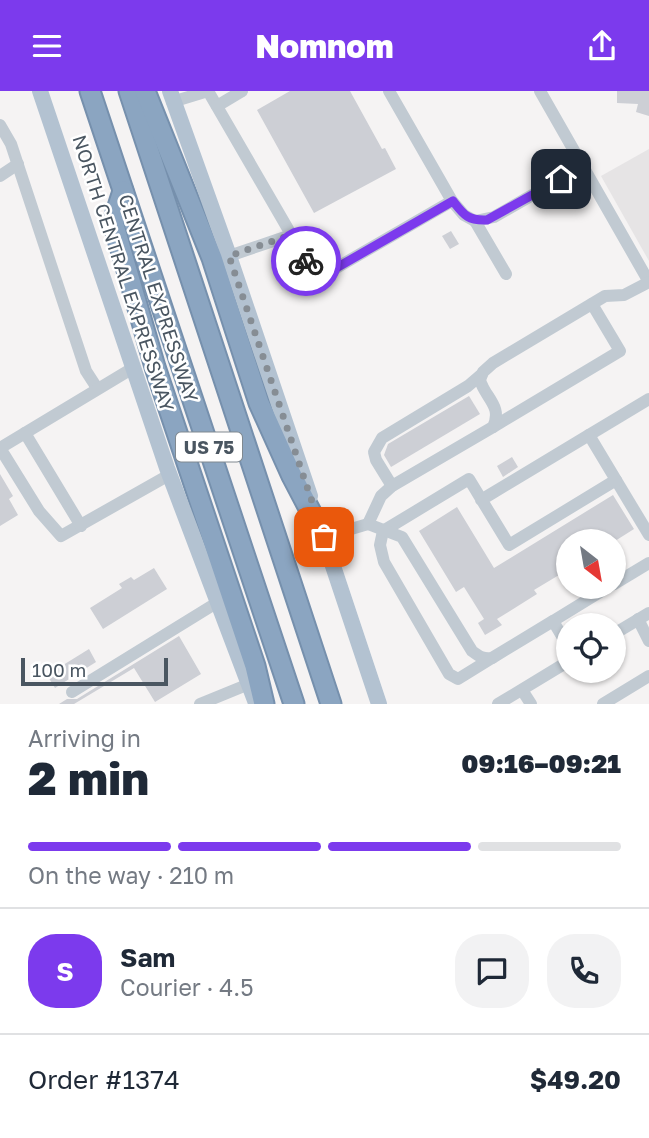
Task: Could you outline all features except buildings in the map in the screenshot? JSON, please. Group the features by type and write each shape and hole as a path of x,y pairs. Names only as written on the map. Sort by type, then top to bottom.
{"highway":[{"name":"CENTRAL EXPRESSWAY","path":"90,91 294,704"},
{"name":"CENTRAL EXPRESSWAY","path":"129,91 331,704"},
{"path":"145,91 212,258 259,403 292,476 324,537"},
{"path":"123,191 113,222 155,367 255,666 264,704"}],"main road":[{"name":"NORTH CENTRAL EXPRESSWAY","path":"40,91 169,475 256,704"},
{"path":"171,96 229,256 379,704"}],"street":[{"path":"171,96 208,91 317,279 453,201"},
{"path":"217,106 242,91"},
{"path":"389,91 453,201 464,215 475,221 506,274"},
{"path":"392,486 374,452 382,437 467,386 493,363 592,303 605,296 624,295 649,282 540,91"},
{"path":"0,125 12,144 86,371 97,388"},
{"path":"0,176 18,165"},
{"path":"475,221 494,217 583,166"},
{"path":"229,256 291,235"},
{"path":"368,524 381,496 392,486 620,351 592,303"},
{"path":"133,368 0,448 39,512 61,536 169,475"},
{"path":"482,374 481,384 496,407 493,427"},
{"path":"481,500 649,399"},
{"path":"25,433 81,526"},
{"path":"589,435 649,535"},
{"path":"589,599 458,679 449,674 384,562 380,545 383,530 469,479 509,545 616,480"},
{"path":"324,537 368,524 402,537 472,652 484,659 492,658"},
{"path":"626,577 649,563"},
{"path":"72,692 218,602"},
{"path":"626,627 644,616 649,641"},
{"path":"553,621 556,626"},
{"path":"498,704 556,669"},
{"path":"603,704 649,676"},
{"path":"200,704 249,684"},
{"path":"522,690 531,704"}],"shaded area":[{"path":"649,149 649,261 601,176"}],"way so far":[{"path":"306,261 291,235 229,256 324,537"}],"route":[{"path":"306,261 317,279 453,201 464,215 475,221 487,220 561,179"}]}
